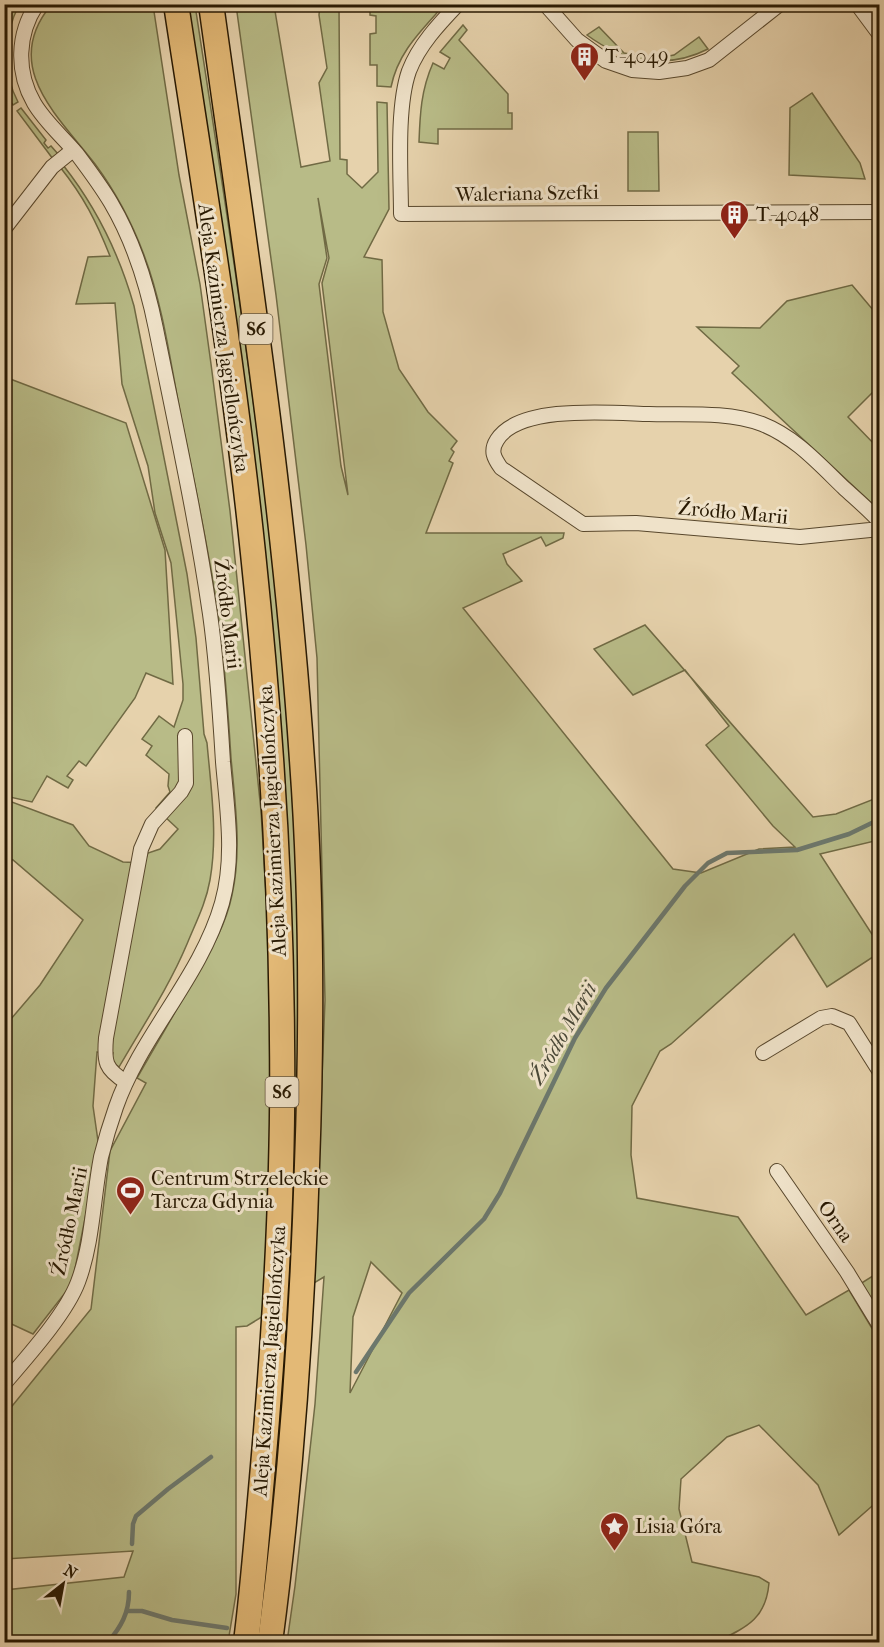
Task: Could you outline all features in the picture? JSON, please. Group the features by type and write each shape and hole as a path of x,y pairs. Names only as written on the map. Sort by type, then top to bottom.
{"highway":[{"name":"Aleja Kazimierza Jagiellończyka","path":"176,4 236,408 253,551 271,773 280,939 282,1053 278,1255 269,1396 246,1642"},
{"name":"Aleja Kazimierza Jagiellończyka","path":"211,4 253,300 284,548 308,858 310,1031 304,1271 296,1404 270,1642"}],"street":[{"name":"Źródło Marii","path":"4,1384 68,1301 77,1284 86,1253 101,1157 117,1104 126,1083 215,924 226,882 229,854 210,613 201,555 152,307 140,264 125,230 100,186 73,150 41,114 24,82 21,60 22,40 27,22 37,4"},
{"name":"Waleriana Szefki","path":"458,4 433,30 409,71 404,95 401,214 879,212"},
{"path":"545,4 578,40 606,61 632,70 659,72 687,68 709,60 780,4"},
{"path":"857,4 879,35"},
{"path":"4,229 52,167 73,150"},
{"name":"Źródło Marii","path":"879,522 805,451 781,432 759,423 734,417 583,412 539,416 512,426 501,434 493,446 494,457 501,468 583,524 636,523 800,537 879,529"},
{"path":"126,1083 107,1065 106,1038 135,876 144,839 157,829 186,783 185,736"},
{"path":"763,1053 821,1018 841,1017 849,1023 879,1072"},
{"name":"Orna","path":"777,1171 847,1272 879,1326"}],"green space":[{"path":"4,5 19,5 10,28 7,53 9,78 18,102 13,105 5,94"},
{"path":"51,5 153,5 179,175 200,284 230,511 261,811 271,976 271,1134 265,1315 247,1326 236,1327 236,1594 228,1642 5,1642 5,1590 124,1577 133,1551 5,1559 4,1416 91,1309 110,1151 146,1083 137,1078 225,920 232,895 237,861 236,809 223,650 206,542 162,317 144,255 122,208 95,164 66,128 40,90 33,70 31,49 37,28"},
{"path":"188,5 195,5 241,312 268,517 287,724 297,897 300,1107 287,1395 281,1395 287,827 280,724 260,518 234,312"},
{"path":"236,5 274,5 301,167 330,161 319,83 327,68 319,15 320,5 339,5 340,159 347,160 347,174 362,188 378,172 377,102 387,103 389,209 364,257 382,260 383,312 399,369 428,412 457,441 451,449 454,452 449,461 453,463 426,533 564,533 563,538 546,546 541,537 503,554 507,564 522,581 463,608 673,869 701,873 759,849 795,847 773,826 706,745 729,726 690,677 813,817 836,814 879,797 879,840 820,854 879,945 879,953 827,987 794,934 671,1044 660,1051 632,1106 631,1155 637,1198 738,1217 806,1315 849,1290 879,1340 879,1500 839,1535 818,1485 759,1425 727,1437 681,1479 679,1509 692,1562 759,1577 769,1583 764,1605 759,1614 737,1632 716,1642 287,1642 315,1404 324,1277 314,1283 325,1000 317,658 276,295","holes":["318,198 329,258 322,283 348,495 341,466 319,284 327,258","371,1262 402,1293 350,1393 353,1317"]},
{"path":"370,5 444,5 405,53 394,74 391,87 377,86 377,65 370,65 370,34 376,33 376,16 370,15"},
{"path":"463,25 467,30 459,40 508,94 508,113 512,113 512,129 438,129 438,144 419,142 422,102 429,73 433,63 444,69 450,58 440,52"},
{"path":"599,27 624,53 663,57 674,55 699,37 708,49 693,56 661,61 630,57 615,52 587,35"},
{"path":"812,93 860,163 865,179 789,175 790,108"},
{"path":"21,108 46,140 44,143 48,148 51,146 58,154 53,159 17,111"},
{"path":"628,132 658,132 659,191 628,191"},
{"path":"63,165 106,232 134,306 187,574 196,638 204,734 207,743 213,812 213,846 210,880 203,905 164,991 119,1067 110,1062 113,1053 97,1052 93,1106 99,1148 72,1284 33,1334 5,1321 5,1026 40,985 83,920 13,860 5,857 4,799 73,825 89,846 123,862 144,863 148,853 160,849 178,829 164,816 186,792 190,776 188,736 178,736 182,744 182,784 159,811 156,808 170,792 169,774 146,755 152,746 142,739 159,716 174,727 183,700 171,563 155,513 148,466 122,384 115,303 76,304 88,257 110,256 89,210 60,167"},
{"path":"852,285 879,317 879,386 848,417 879,449 879,510 732,373 739,366 697,327 760,328 787,301"},
{"path":"5,377 126,423 165,550 173,684 146,673 135,698 86,766 79,761 67,776 73,780 68,788 47,776 32,802 5,796"},
{"path":"645,625 685,670 633,695 594,649"},
{"path":"879,1272 879,1314 860,1284"}],"waterway":[{"name":"Źródło Marii","path":"356,1372 409,1293 484,1219 500,1193 575,1038 606,988 685,886 708,863 727,853 797,850 849,834 880,819"},
{"name":"Źródło Marii","path":"132,1544 133,1524 136,1516 211,1457"},
{"name":"Źródło Marii","path":"108,1642 123,1619 128,1607 129,1592"},
{"path":"127,1611 142,1611 172,1620 227,1628"}],"place":[{"name":"T-4049","path":"584,82"},
{"name":"T-4048","path":"735,240"},
{"name":"Centrum Strzeleckie Tarcza Gdynia","path":"130,1216"},
{"name":"Lisia Góra","path":"614,1552"}]}
